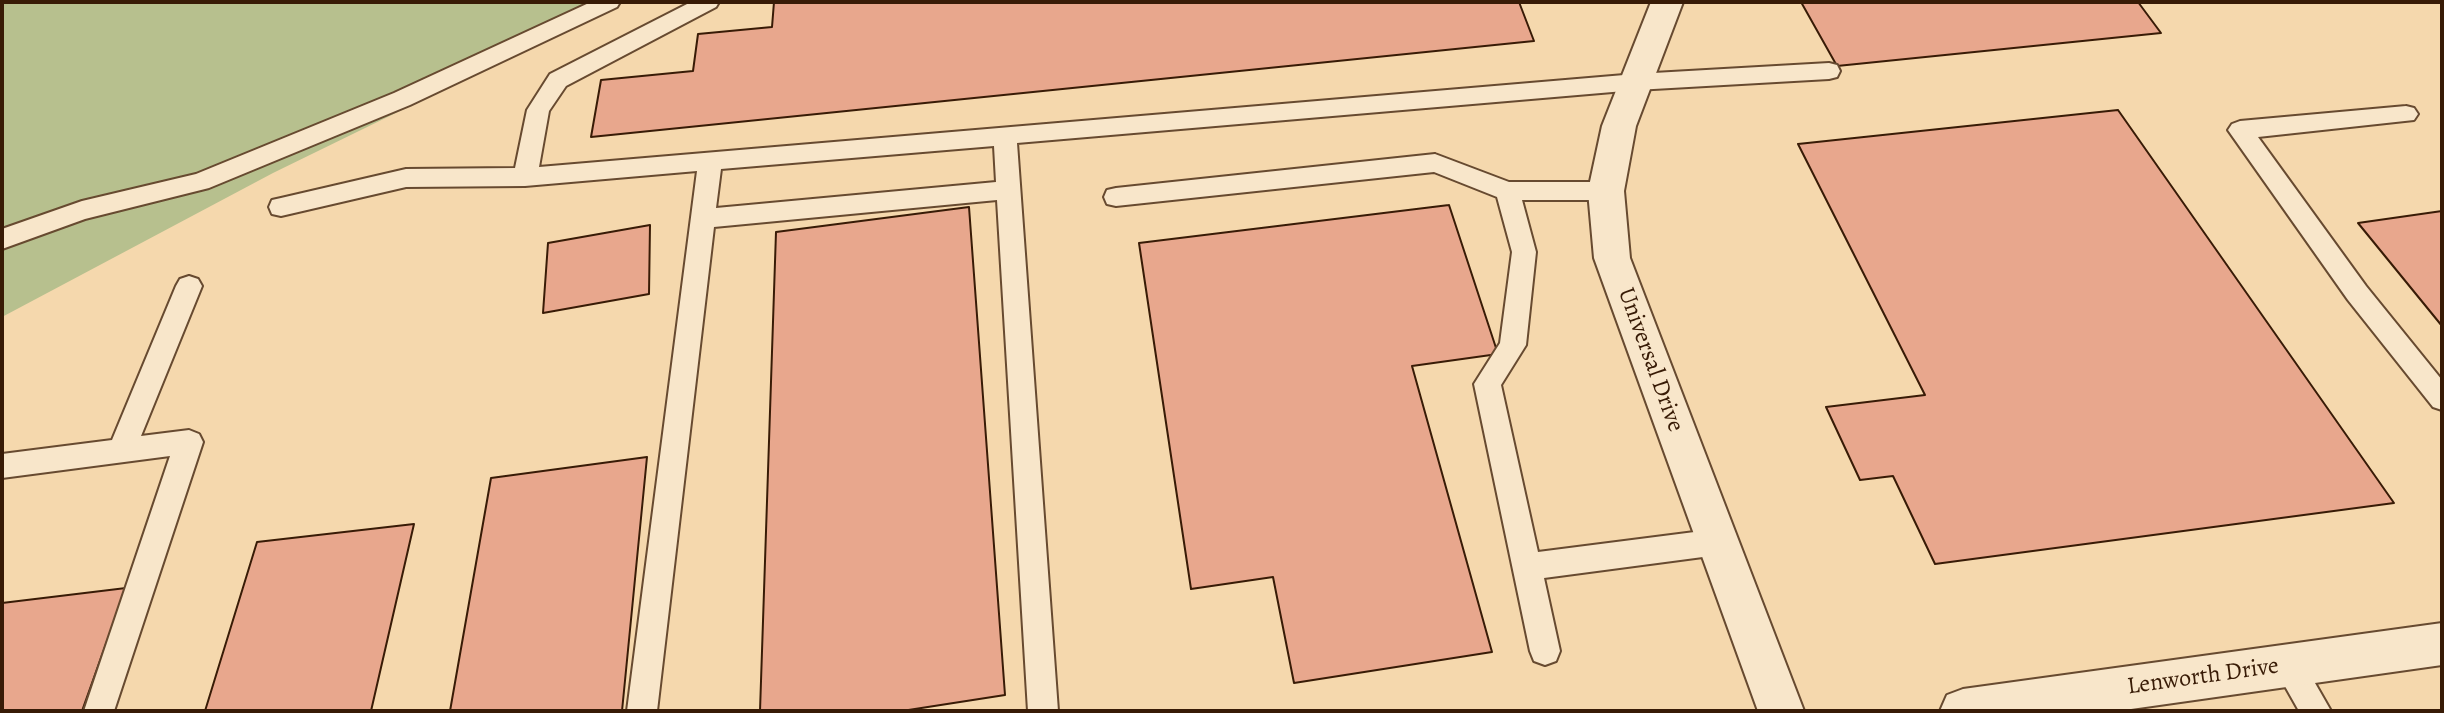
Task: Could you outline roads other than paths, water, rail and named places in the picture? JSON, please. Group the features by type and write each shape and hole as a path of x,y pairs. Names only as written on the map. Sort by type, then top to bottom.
{"street":[{"name":"Universal Drive","path":"1667,2 1619,126 1606,191 1612,258 1781,711"},
{"name":"Lenworth Drive","path":"1963,711 2442,644"}],"lane":[{"path":"2,239 82,210 201,182 402,99 609,2"},
{"path":"525,177 538,110 558,80 708,2"},
{"path":"281,207 406,178 525,177 1636,82 1829,71"},
{"path":"2406,114 2239,130 2357,293 2442,399"},
{"path":"1005,136 1043,711"},
{"path":"642,711 710,161"},
{"path":"1116,197 1436,163 1507,191 1606,191"},
{"path":"703,219 1009,190"},
{"path":"1507,191 1524,252 1513,345 1487,384 1545,651"},
{"path":"122,450 190,286"},
{"path":"2,466 189,442 99,711"},
{"path":"1527,567 1718,542"},
{"path":"2288,665 2316,711"}]}
